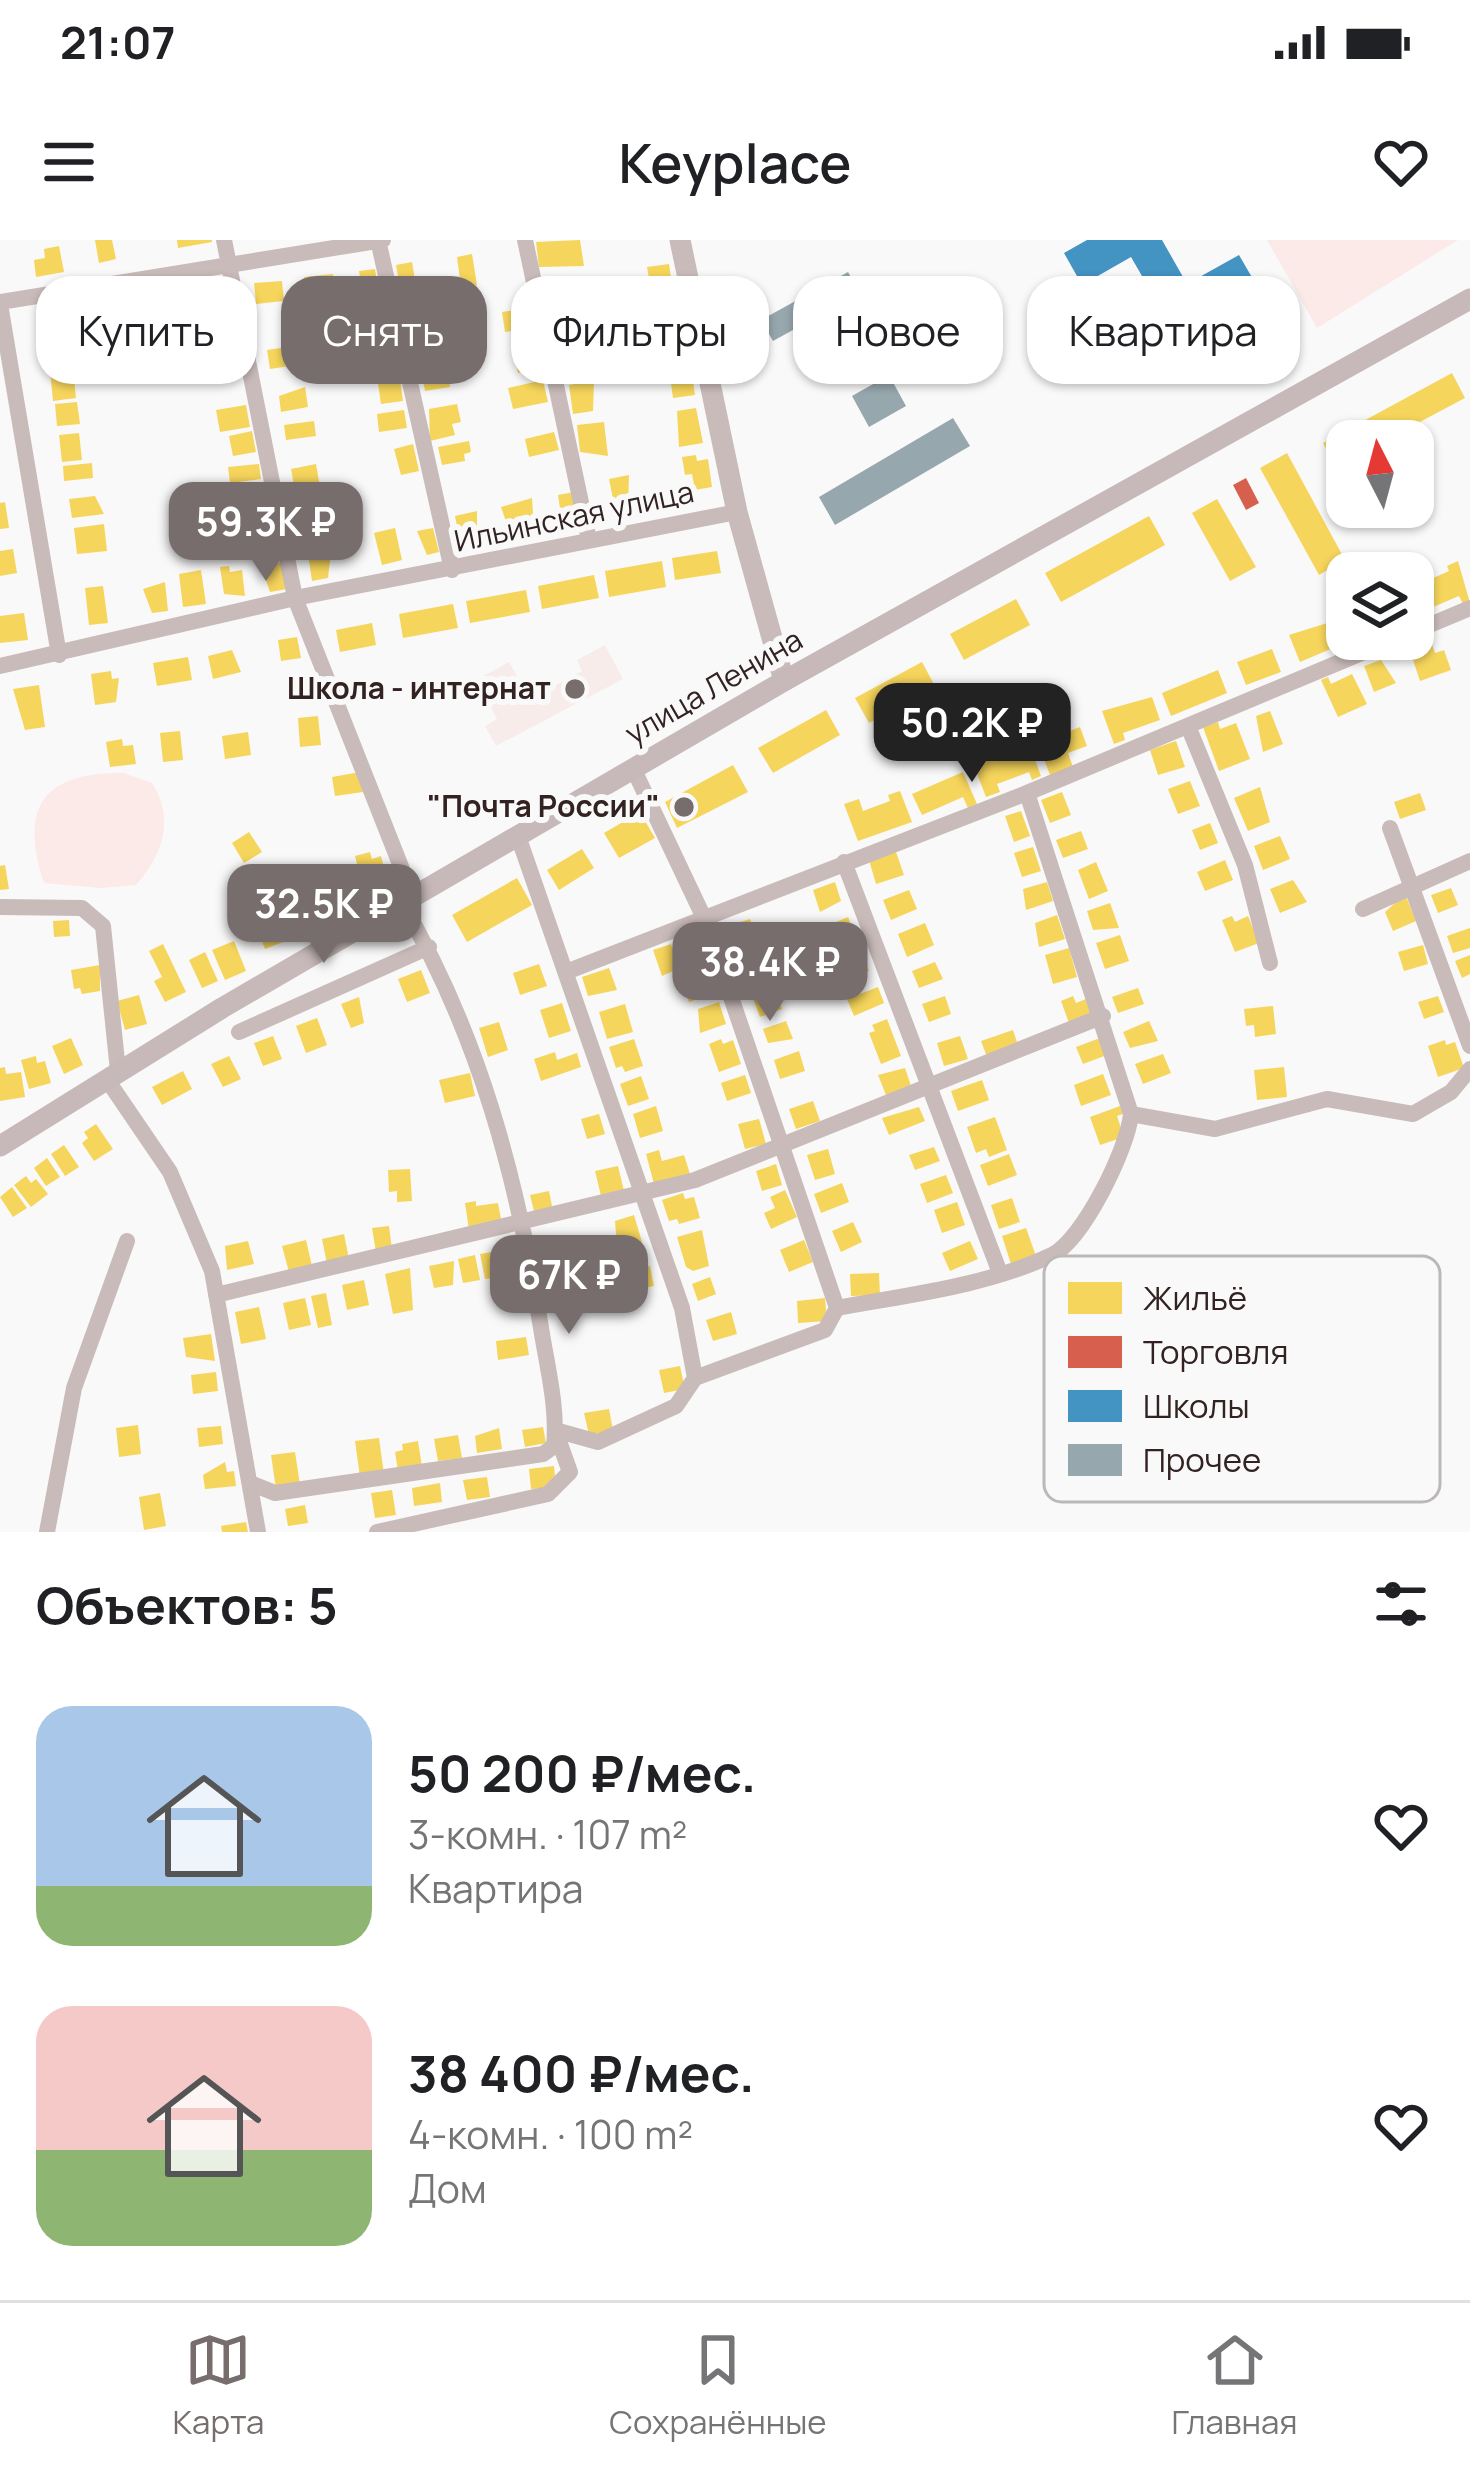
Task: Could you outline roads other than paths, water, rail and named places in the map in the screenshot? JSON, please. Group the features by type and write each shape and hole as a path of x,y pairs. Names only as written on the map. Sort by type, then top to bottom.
{"main road":[{"name":"улица Ленина","path":"0,1146 407,900 784,681 1470,299"}],"street":[{"path":"224,240 296,598 407,900 485,1082 524,1224 555,1430 570,1472 548,1494 377,1532"},
{"path":"59,655 0,303 229,261 380,240 452,570"},
{"path":"525,240 589,541"},
{"path":"680,240 737,512 784,681"},
{"name":"Ильинская улица","path":"0,666 296,598 737,512"},
{"path":"1434,624 1470,609"},
{"path":"566,972 1027,793 1345,660"},
{"path":"1189,726 1245,865 1270,963"},
{"path":"555,1430 598,1442 676,1406 695,1378 825,1330 837,1308 704,918 634,768"},
{"path":"1027,793 1132,1114 1129,1142 1111,1179 1058,1253 1049,1256"},
{"path":"1390,828 1470,1046"},
{"path":"518,836 682,1308 695,1378"},
{"path":"1363,909 1470,861"},
{"path":"844,862 1000,1273"},
{"path":"0,907 82,908 103,926 112,1075 170,1172 212,1271 258,1532"},
{"path":"239,1032 429,947"},
{"path":"216,1295 695,1180 1103,1016"},
{"path":"1132,1114 1215,1129 1327,1099 1413,1114 1451,1092 1470,1069"},
{"path":"47,1532 74,1388 127,1240"},
{"path":"837,1308 1000,1273 1044,1258"},
{"path":"250,1483 274,1493 543,1454 554,1446 555,1430"}],"place":[{"name":"Школа - интернат","path":"575,689"},
{"name":"\"Почта России\"","path":"684,807"}]}
